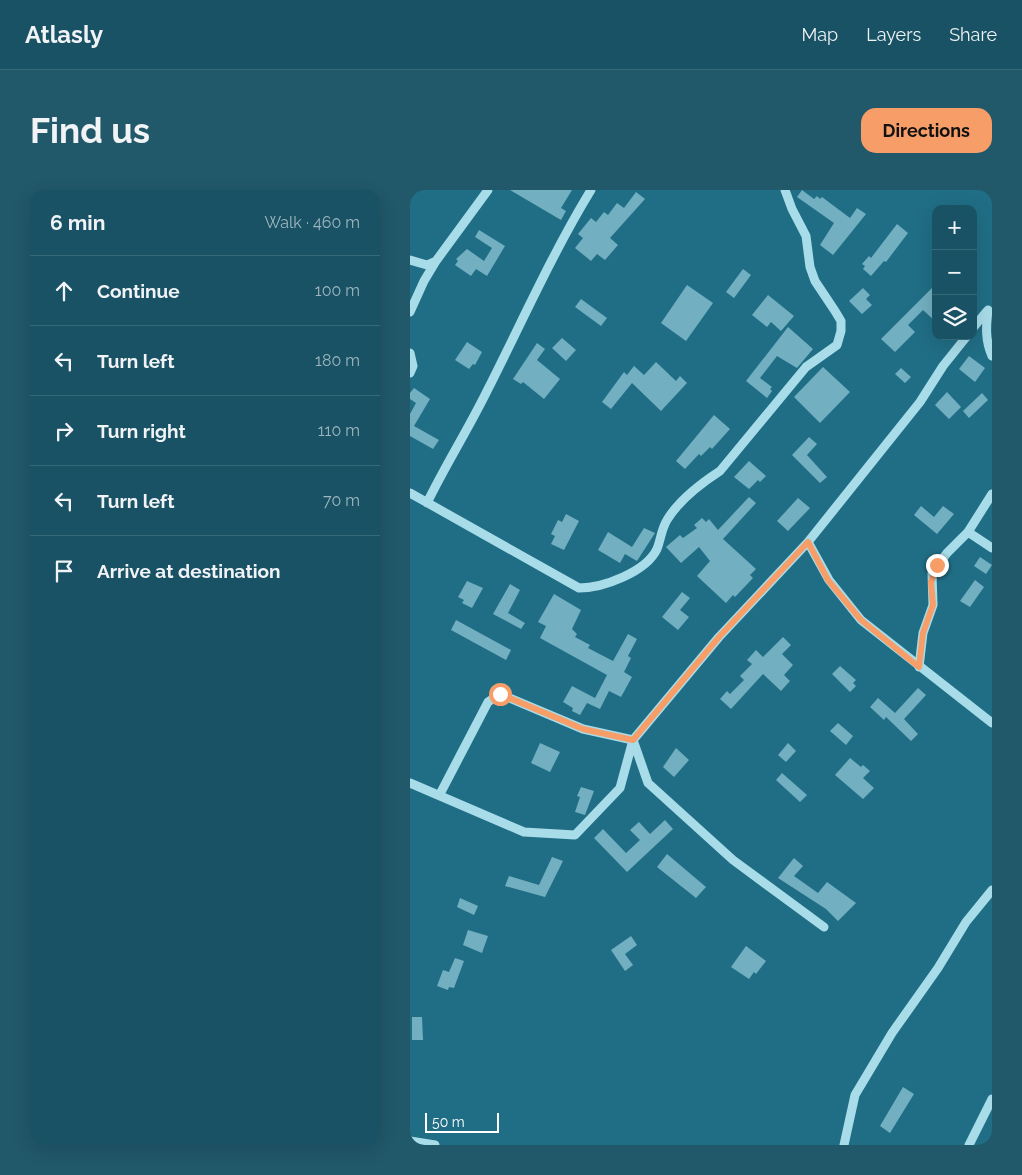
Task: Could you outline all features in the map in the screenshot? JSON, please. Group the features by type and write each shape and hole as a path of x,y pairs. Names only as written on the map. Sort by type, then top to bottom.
{"street":[{"path":"410,312 424,281 436,261 488,190"},
{"path":"427,503 453,451 488,390 524,311 591,190"},
{"path":"410,493 579,588 592,588 642,569 657,548 659,535 673,513 701,483 720,471 806,367 837,345 841,331 841,322 814,281 806,236 792,210 785,190"},
{"path":"410,260 427,265 436,261"},
{"path":"977,323 990,308"},
{"path":"990,308 986,327 987,346 992,356"},
{"path":"410,783 440,794 524,832 575,835 620,788 633,740 719,637 808,542 920,402 943,366 964,340"},
{"path":"410,353 413,366 410,372"},
{"path":"919,667 923,633 933,605 932,574 942,559 968,532 992,494"},
{"path":"968,532 992,548"},
{"path":"808,542 828,580 861,620 992,723"},
{"path":"440,794 488,702 500,694 583,729 633,740"},
{"path":"633,740 648,783 733,860 824,927"},
{"path":"844,1145 855,1095 892,1033 938,968 966,922 992,890"},
{"path":"969,1145 992,1099"},
{"path":"410,1141 435,1145"}],"building":[{"path":"510,190 572,190 561,208 566,211 561,220"},
{"path":"802,190 814,199 817,196 820,199 822,197 850,218 857,208 866,214 833,255 820,245 834,223 797,197"},
{"path":"636,192 645,199 610,238 618,245 605,260 597,254 591,261 575,248 583,238 578,234 591,218 596,222 604,212 608,215 617,203 624,208"},
{"path":"897,224 908,233 886,262 884,261 871,276 863,269 865,266 862,264 869,256 871,258"},
{"path":"479,230 505,246 487,276 476,269 471,276 455,265 458,261 456,259 467,249 484,261 492,248 475,237"},
{"path":"743,269 751,275 734,298 726,292"},
{"path":"687,285 713,303 686,341 661,323"},
{"path":"863,288 870,295 866,299 872,305 862,314 849,301"},
{"path":"932,288 932,318 923,310 908,325 915,332 895,352 881,339"},
{"path":"768,295 794,316 781,331 771,322 767,327 752,315"},
{"path":"581,299 607,318 601,326 575,307"},
{"path":"788,327 813,349 797,368 777,356 760,378 772,387 770,389 772,391 767,398 746,381"},
{"path":"562,338 576,350 566,361 552,348"},
{"path":"467,342 482,352 475,365 473,364 469,369 455,360"},
{"path":"537,343 545,349 537,360 560,379 544,399 523,382 521,384 513,379"},
{"path":"969,356 985,368 975,382 959,369"},
{"path":"656,362 676,381 680,376 687,383 661,411 632,383 611,409 602,402 624,372 627,375 634,366 644,375"},
{"path":"823,367 850,392 820,423 794,397"},
{"path":"901,368 911,377 905,383 895,374"},
{"path":"414,388 430,399 414,426 439,440 433,449 410,436 410,414 416,403 410,399 410,393"},
{"path":"947,392 961,407 949,419 935,405"},
{"path":"982,393 988,400 969,418 963,411"},
{"path":"714,415 730,429 712,449 710,447 701,456 699,454 685,469 676,461"},
{"path":"809,437 817,444 807,455 827,477 820,483 792,455"},
{"path":"749,461 766,476 760,482 758,480 749,489 734,477"},
{"path":"749,497 756,503 723,539 756,569 750,575 753,578 735,597 733,595 726,603 697,576 710,561 699,547 681,563 666,547 680,535 683,538 697,528 694,525 702,518 706,522 709,519 718,530"},
{"path":"798,498 810,508 788,531 777,521"},
{"path":"921,506 934,517 943,506 954,514 937,534 914,515"},
{"path":"566,514 579,521 564,550 551,544 555,536 551,534 558,520 562,522"},
{"path":"644,528 655,533 637,561 625,554 620,563 598,550 608,532 632,547"},
{"path":"980,557 992,565 986,574 974,566"},
{"path":"975,580 984,587 970,607 960,601"},
{"path":"467,581 483,588 472,608 462,603 464,600 458,597"},
{"path":"510,584 520,590 508,613 525,623 521,629 493,614"},
{"path":"682,592 690,598 680,610 689,617 678,630 662,617"},
{"path":"554,594 581,610 572,629 577,634 575,637 590,645 588,648 613,661 628,634 637,639 628,656 631,658 624,672 632,677 621,697 609,691 600,709 587,703 580,715 572,711 573,708 563,702 572,686 595,698 607,675 540,638 546,626 538,622"},
{"path":"456,620 511,650 506,660 451,630"},
{"path":"783,637 791,645 782,654 793,665 784,675 790,681 781,691 763,674 731,709 720,699 727,691 730,694 744,680 740,676 752,664 747,660 756,650 763,657"},
{"path":"840,666 856,680 853,683 856,686 850,692 832,674"},
{"path":"918,688 926,695 904,719 918,734 911,741 886,717 884,720 870,707 878,698 895,713"},
{"path":"838,723 853,736 846,745 830,731"},
{"path":"540,743 560,752 550,772 531,763"},
{"path":"788,743 796,751 786,762 778,755"},
{"path":"676,748 689,760 674,777 663,767"},
{"path":"850,758 861,767 863,765 870,771 863,778 874,788 863,799 835,775"},
{"path":"782,773 807,795 800,802 776,780"},
{"path":"581,787 594,791 585,815 575,812 580,797 577,796"},
{"path":"665,820 673,829 627,872 594,838 603,829 626,853 640,840 630,830 639,822 650,834"},
{"path":"667,854 706,887 696,898 657,867"},
{"path":"552,857 563,861 545,897 505,886 509,876 539,885"},
{"path":"794,858 803,866 794,876 818,893 827,882 856,903 838,921 826,909 778,878"},
{"path":"460,898 478,906 474,915 457,907"},
{"path":"468,930 488,936 482,953 463,945"},
{"path":"631,936 637,945 625,954 633,965 625,971 611,950"},
{"path":"746,946 766,961 756,974 754,972 749,979 731,967"},
{"path":"455,958 464,961 454,988 449,987 448,990 437,986 443,970 449,972"},
{"path":"412,1017 422,1017 423,1040 412,1040"},
{"path":"903,1087 914,1094 890,1133 880,1126"}],"route":[{"path":"500,694 583,729 633,740 719,637 808,542 828,580 861,620 919,667 919,650 933,605 932,574 937,565"}]}
